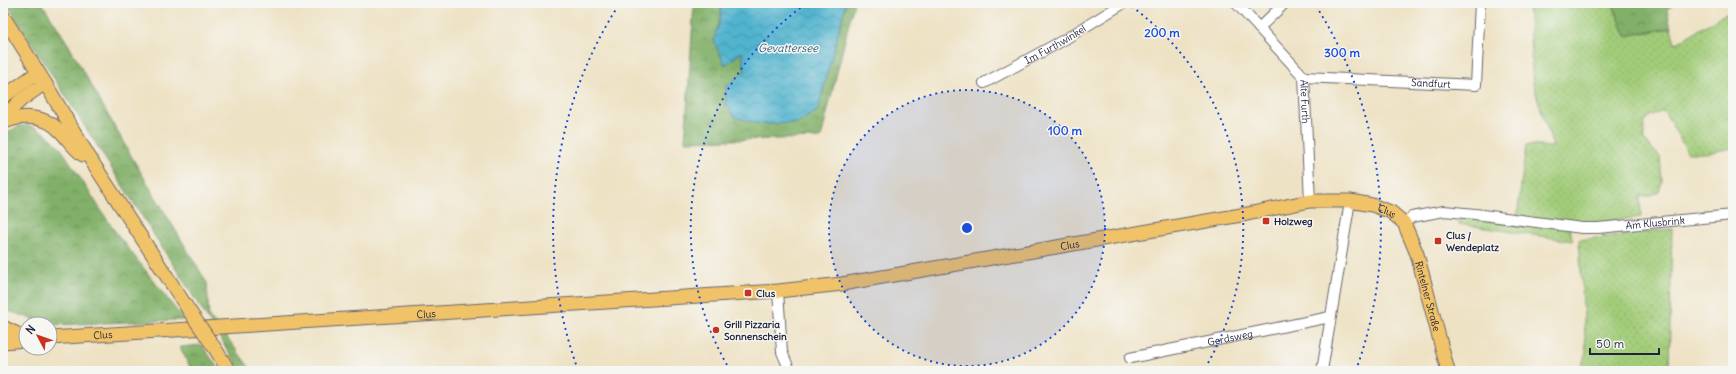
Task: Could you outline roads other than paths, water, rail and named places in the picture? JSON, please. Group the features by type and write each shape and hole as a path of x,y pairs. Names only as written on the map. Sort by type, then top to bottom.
{"main road":[{"path":"3,16 91,160 229,371"},
{"path":"3,97 38,72"},
{"path":"3,117 20,100 45,83"},
{"path":"3,123 24,116 42,119 59,129 77,152 91,160"},
{"name":"Clus","path":"58,337 778,291 842,284 1247,214 1310,201 1350,201 1372,204 1391,212 1404,223"},
{"name":"Rintelner Straße","path":"1404,223 1417,254 1448,371"},
{"path":"3,327 18,335"},
{"path":"3,342 18,340"}],"street":[{"name":"Im Furthwinkel","path":"984,83 1062,41 1124,3"},
{"name":"Alte Furth","path":"1236,3 1304,77 1310,201"},
{"path":"1259,28 1286,3"},
{"name":"Sandfurt","path":"1304,77 1476,85 1480,3"},
{"path":"1322,371 1350,201"},
{"name":"Clus","path":"1404,223 1412,217 1444,211 1577,228"},
{"name":"Am Klusbrink","path":"1577,228 1598,228 1733,215"},
{"path":"778,291 782,352 790,371"},
{"name":"Gerdsweg","path":"1130,358 1330,317"}],"water":[{"name":"Gevattersee","path":"722,3 846,3 818,110 798,123 760,124 735,117 726,105 726,86 745,72 742,52 725,65 714,40 720,20"}],"place":[{"name":"Holzweg","path":"1266,221"},
{"name":"Clus / Wendeplatz","path":"1438,241"},
{"name":"Clus","path":"748,293"},
{"name":"Grill Pizzaria Sonnenschein","path":"716,330"}]}
